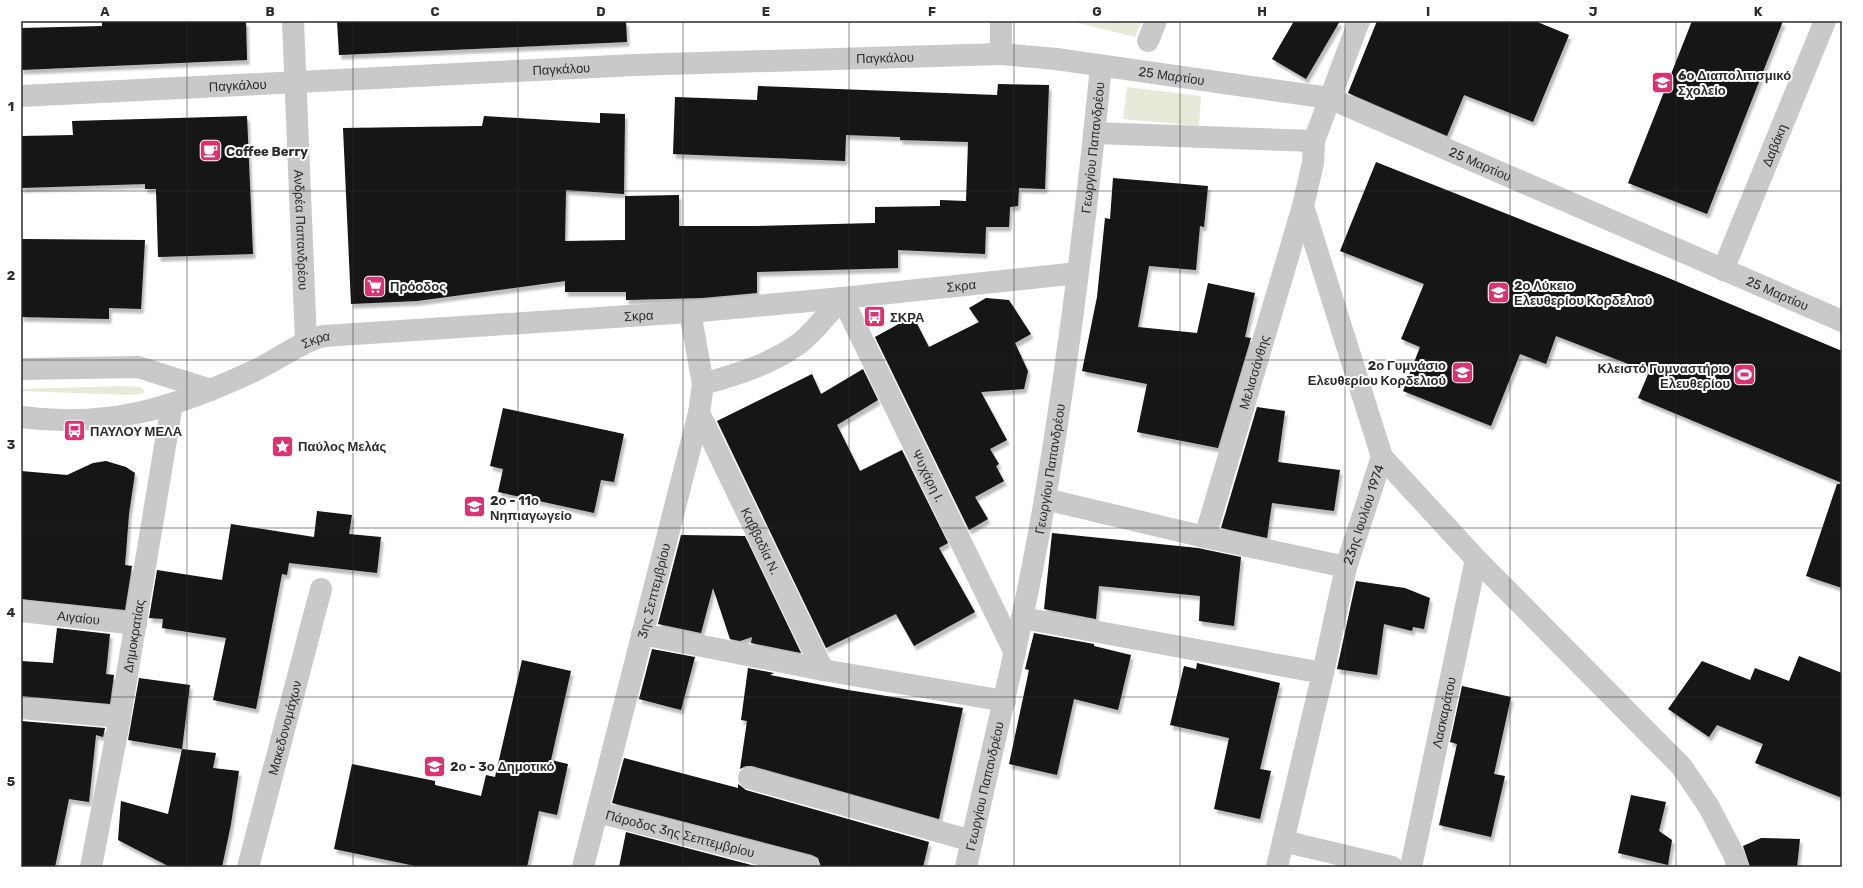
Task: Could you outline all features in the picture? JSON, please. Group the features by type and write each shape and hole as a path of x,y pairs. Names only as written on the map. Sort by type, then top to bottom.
{"street":[{"name":"Ανδρέα Παπανδρέου","path":"293,21 306,342"},
{"path":"1001,21 1001,54"},
{"path":"1148,41 1156,21"},
{"path":"1303,206 1313,163 1314,141 1359,21"},
{"name":"Δαβάκη","path":"1723,270 1825,21"},
{"name":"Παγκάλου","path":"21,96 634,65 1001,54 1056,58 1101,66"},
{"name":"25 Μαρτίου","path":"1101,66 1329,98 1842,321"},
{"name":"Γεωργίου Παπανδρέου","path":"966,867 1005,701 1045,499 1078,273 1101,66"},
{"path":"1094,133 1314,141"},
{"name":"23ης Ιουλίου 1974","path":"1277,867 1323,673 1346,567 1382,457 1303,206"},
{"name":"Μελισσάνθης","path":"1205,537 1303,206"},
{"name":"Σκρα","path":"21,417 58,420 113,418 139,414 210,390 275,360 306,342 324,336 690,312 842,298 1078,273"},
{"path":"702,384 737,374 770,361 798,345 842,298"},
{"name":"Ψυχάρη Ι.","path":"842,298 1014,653"},
{"name":"3ης Σεπτεμβρίου","path":"583,867 699,413 702,384 690,312"},
{"path":"21,369 138,367 210,390"},
{"name":"Δημοκρατίας","path":"96,866 172,404"},
{"name":"Καββαδία Ν.","path":"699,413 823,670"},
{"path":"1382,457 1476,559 1682,766 1709,807 1734,855 1738,867"},
{"path":"1045,499 1205,537 1346,567"},
{"name":"Λασκαράτου","path":"1411,867 1476,559"},
{"name":"Μακεδονομάχων","path":"248,867 321,589"},
{"name":"Αιγαίου","path":"21,611 136,624"},
{"path":"1022,618 1323,673"},
{"path":"642,634 823,670 1005,701"},
{"path":"21,708 120,717"},
{"path":"749,778 972,842"},
{"name":"Πάροδος 3ης Σεπτεμβρίου","path":"598,812 809,867"},
{"path":"1283,841 1392,867"}],"green space":[{"path":"1070,21 1142,21 1135,37"},
{"path":"1127,87 1201,96 1199,126 1123,119"},
{"path":"124,386 140,387 144,390 144,393 130,395 21,391 21,389"}],"building":[{"path":"102,21 246,21 247,60 21,70 21,28 102,26"},
{"path":"337,21 626,21 627,42 339,55"},
{"path":"1294,21 1340,21 1306,79 1272,59"},
{"path":"1377,21 1535,21 1569,35 1533,122 1464,95 1447,136 1348,93"},
{"path":"1692,21 1783,21 1707,214 1628,183"},
{"path":"998,84 1049,85 1045,189 1019,188 1018,206 1010,207 1009,227 986,227 985,254 898,250 898,268 757,272 757,293 702,298 626,300 626,292 565,292 565,281 417,301 351,304 343,128 482,126 484,116 600,123 600,113 625,114 624,194 566,190 565,241 625,240 625,196 679,195 679,226 875,223 875,207 940,206 940,200 966,201 968,142 900,140 900,137 846,135 845,161 673,154 675,97 757,100 758,86 997,95"},
{"path":"247,116 253,254 158,257 156,189 145,189 145,184 21,188 21,136 73,135 72,121"},
{"path":"1376,162 1666,277 1842,351 1842,483 1638,398 1649,372 1556,336 1546,364 1520,354 1491,426 1403,391 1420,347 1401,339 1424,284 1340,251"},
{"path":"1113,178 1208,186 1204,227 1200,226 1196,270 1149,266 1138,327 1197,333 1208,283 1255,293 1245,337 1251,338 1218,448 1137,432 1147,384 1082,371 1097,297 1105,218 1110,219"},
{"path":"21,239 145,240 141,309 109,308 109,319 21,317"},
{"path":"986,298 1009,300 1031,334 1015,343 1028,371 1024,389 981,392 1007,440 990,449 999,464 996,466 1004,481 975,497 988,519 969,530 875,337 913,316 929,347 979,322 969,308"},
{"path":"863,369 878,400 837,425 860,471 902,450 948,543 939,548 975,612 914,646 896,614 826,648 717,421 812,374 821,394"},
{"path":"1257,407 1285,411 1278,462 1340,470 1334,511 1272,503 1267,538 1221,528"},
{"path":"503,408 624,434 614,482 601,480 594,513 498,492 503,469 490,466"},
{"path":"106,461 126,467 135,473 129,514 125,565 132,566 125,610 21,599 21,471 67,475 93,463"},
{"path":"1837,484 1842,484 1842,588 1806,576"},
{"path":"317,511 352,515 349,534 381,537 377,573 289,563 287,575 282,574 256,709 213,700 226,638 162,628 163,619 149,618 157,570 222,580 231,524 314,537"},
{"path":"1052,533 1198,548 1241,557 1234,626 1199,621 1200,596 1099,586 1096,619 1044,609"},
{"path":"681,535 745,536 801,653 751,643 752,637 740,641 730,639 713,588 701,633 658,624"},
{"path":"1356,581 1405,588 1430,598 1424,629 1413,627 1412,631 1384,624 1377,675 1337,669"},
{"path":"57,628 110,634 106,674 114,675 110,704 21,696 21,661 53,663"},
{"path":"1034,633 1094,644 1094,646 1131,655 1118,710 1074,699 1057,775 1009,764 1029,670 1025,669"},
{"path":"652,649 695,657 681,710 639,699"},
{"path":"1799,656 1842,673 1842,798 1755,763 1763,744 1717,725 1709,737 1668,709 1702,661 1750,680 1755,668 1789,681"},
{"path":"522,660 571,671 551,760 568,764 557,815 539,811 527,867 420,867 334,849 352,764 435,781 435,785 481,796 486,775 495,777"},
{"path":"1197,663 1280,683 1260,769 1271,771 1260,819 1214,809 1229,738 1170,725 1184,666 1196,669"},
{"path":"748,668 774,673 770,675 848,690 963,708 939,819 752,766 746,766 740,769 747,721 741,720"},
{"path":"139,678 190,685 182,749 128,740"},
{"path":"1462,686 1511,697 1494,774 1505,776 1491,837 1439,825 1457,744 1450,742"},
{"path":"21,721 105,728 103,737 96,735 89,802 69,799 55,867 21,867"},
{"path":"182,749 216,753 213,768 239,771 231,824 222,867 170,867 118,840 121,801 168,814"},
{"path":"624,758 738,788 738,784 746,790 929,842 923,867 821,867 818,858 812,855 612,803"},
{"path":"1631,795 1666,802 1659,831 1672,840 1668,865 1618,853"},
{"path":"626,832 759,867 619,867"},
{"path":"1761,838 1800,839 1797,867 1750,867 1743,846"}],"place":[{"name":"6ο Διαπολιτισμικό Σχολείο","path":"1662,82"},
{"name":"Coffee Berry","path":"210,151"},
{"name":"Πρόοδος","path":"374,286"},
{"name":"2ο Λύκειο Ελευθερίου Κορδελιού","path":"1498,292"},
{"name":"ΣΚΡΑ","path":"875,317"},
{"name":"2ο Γυμνάσιο Ελευθερίου Κορδελιού","path":"1462,372"},
{"name":"Κλειστό Γυμναστήριο Ελευθερίου","path":"1745,375"},
{"name":"ΠΑΥΛΟΥ ΜΕΛΑ","path":"74,431"},
{"name":"Παύλος Μελάς","path":"282,446"},
{"name":"2ο - 11ο Νηπιαγωγείο","path":"474,507"},
{"name":"2ο - 3ο Δημοτικό","path":"434,766"}]}
